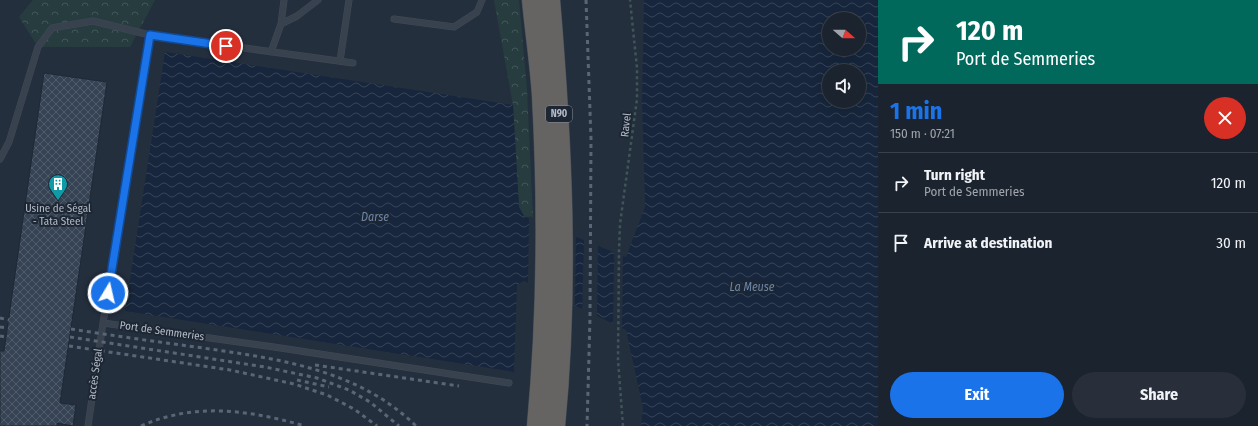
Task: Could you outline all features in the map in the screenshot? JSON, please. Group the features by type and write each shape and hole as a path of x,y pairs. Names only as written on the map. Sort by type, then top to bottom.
{"highway":[{"name":"N90","path":"532,0 542,96 545,220 545,296 537,426"},
{"name":"N90","path":"550,0 558,96 563,228 563,304 555,426"}],"lane":[{"path":"271,52 282,24 284,0"},
{"path":"282,24 297,16 318,0"},
{"path":"340,61 349,0"},
{"path":"394,19 454,27 477,12 482,0"},
{"path":"0,159 9,142 38,47 52,28 93,21 150,35 353,63"},
{"path":"103,323 150,35"},
{"name":"Port de Semmeries","path":"103,323 274,346 509,384"},
{"name":"accès Ségal","path":"88,426 103,323"}],"path":[{"name":"Ravel","path":"623,426 618,360 620,224 637,100 636,60 630,0"}],"green space":[{"path":"33,0 155,0 130,47 38,47 19,17"},
{"path":"494,0 519,0 527,90 533,219 524,216 519,207 513,105"}],"water":[{"path":"644,0 878,0 878,426 641,426 643,408 626,330 524,281 517,285 514,372 125,311 165,52 513,105 519,207 524,216 626,257 645,207 642,100"}],"pier":[{"path":"529,216 576,235 575,308 528,285"},
{"path":"584,238 598,244 597,319 582,311"},
{"path":"614,251 623,254 622,330 613,326"}],"building":[{"name":"Usine de Ségal - Tata Steel","path":"44,73 107,82 60,403 76,405 73,426 57,423 57,426 0,426 0,351 4,351"}],"railway":[{"path":"586,0 591,139 590,317 587,426"},
{"path":"0,318 9,320"},
{"path":"0,327 7,328"},
{"path":"71,329 232,352 317,370 370,392 394,407 416,426"},
{"path":"0,336 6,337"},
{"path":"70,337 265,367 317,378 349,390 370,402 399,426"},
{"path":"69,346 230,370 294,384 327,395 354,409 377,426"},
{"path":"315,365 459,386"},
{"path":"297,380 329,387"},
{"path":"141,426 161,418 202,411 243,413 284,420 305,426"}],"place":[{"name":"Usine de Ségal - Tata Steel","path":"58,201"}],"route":[{"path":"108,293 150,35 226,46"}],"water label":[{"name":"Darse","path":"375,217"},
{"name":"La Meuse","path":"752,287"}]}
